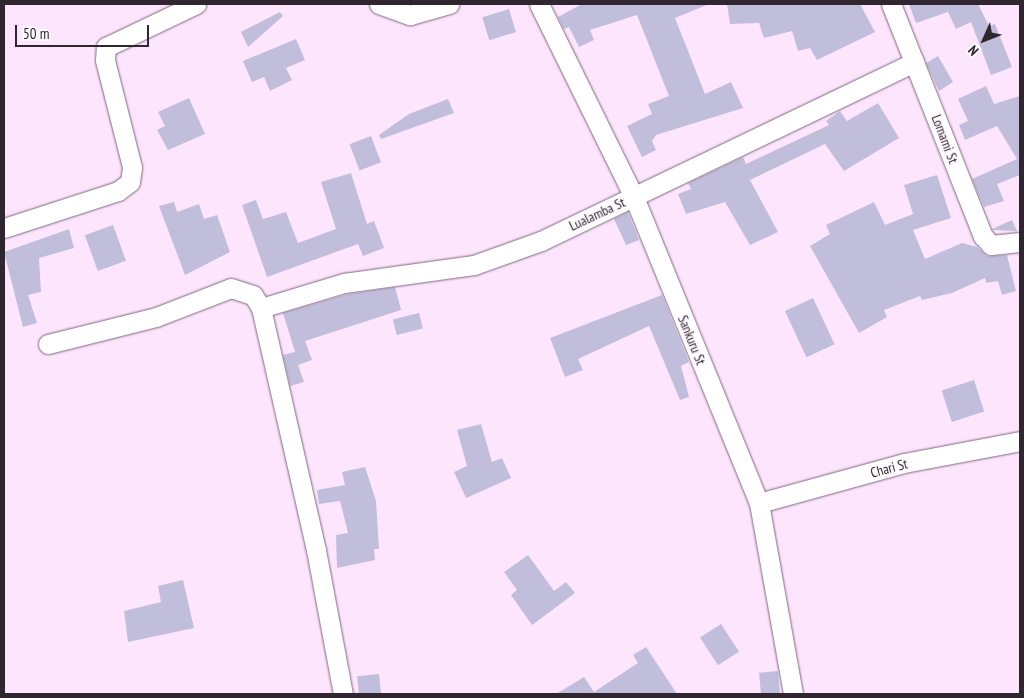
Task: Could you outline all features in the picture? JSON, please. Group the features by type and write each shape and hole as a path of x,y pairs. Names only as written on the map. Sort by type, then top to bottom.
{"street":[{"path":"4,228 118,191 130,182 132,167 105,60 106,47 196,4"},
{"path":"378,4 410,14 449,4"},
{"name":"Sankuru St","path":"539,4 634,197 759,503 793,694"},
{"name":"Lomami St","path":"891,4 982,236 991,245 1020,242"},
{"name":"Lualamba St","path":"261,308 344,283 474,265 541,240 914,62"},
{"path":"48,344 156,317 231,288 253,295 261,308 343,694"},
{"name":"Chari St","path":"759,503 904,464 1020,441"}],"building":[{"path":"582,4 709,4 675,18 705,94 731,82 743,108 656,135 652,141 656,150 642,157 627,126 652,114 648,104 669,96 637,15 590,30 594,40 579,47 569,27 564,29 558,17"},
{"path":"727,4 860,4 875,32 817,60 810,48 798,51 792,31 764,38 759,23 730,24"},
{"path":"909,4 978,4 989,26 995,24 1012,67 991,75 971,22 956,29 948,12 916,23"},
{"path":"509,9 516,32 489,40 482,17"},
{"path":"280,12 283,16 248,47 241,32"},
{"path":"296,39 305,60 286,68 292,80 270,91 264,77 252,82 243,61"},
{"path":"938,56 953,82 939,91 926,63"},
{"path":"986,86 994,104 1020,96 1020,175 997,184 1004,201 984,207 972,179 1017,159 997,126 965,140 959,125 968,121 958,99"},
{"path":"189,98 205,134 168,150 157,130 165,126 158,112"},
{"path":"448,99 454,113 381,139 379,135 409,114"},
{"path":"878,103 899,138 844,171 825,144 750,180 778,232 750,245 725,202 686,214 678,194 691,189 688,183 743,157 746,164 829,125 826,121 840,111 847,121"},
{"path":"371,136 381,162 360,170 350,144"},
{"path":"351,173 367,224 374,221 384,248 363,256 358,244 267,277 242,205 256,200 263,219 286,212 298,243 336,229 321,182"},
{"path":"937,175 951,218 913,230 925,259 962,243 977,247 987,256 1007,255 1016,291 1002,295 998,281 986,283 985,278 952,293 922,300 920,296 884,310 887,317 859,333 810,246 830,234 826,225 874,202 885,225 913,214 904,185"},
{"path":"174,202 177,212 199,204 204,219 217,215 230,252 185,275 159,206"},
{"path":"628,212 639,240 626,245 614,219"},
{"path":"1012,220 1017,231 992,229"},
{"path":"113,225 126,261 98,271 85,235"},
{"path":"69,229 74,248 39,258 41,292 28,295 37,323 23,327 4,252"},
{"path":"395,287 401,310 305,341 312,360 298,365 304,382 290,386 283,355 295,352 283,313 348,294"},
{"path":"662,295 689,362 681,366 689,397 680,400 649,326 578,359 583,370 565,377 550,338"},
{"path":"813,298 835,344 806,357 785,311"},
{"path":"419,313 423,329 397,335 393,320"},
{"path":"974,380 984,411 952,422 942,391"},
{"path":"481,424 492,462 502,458 511,478 466,498 454,472 467,466 457,430"},
{"path":"365,467 376,501 379,549 374,549 375,560 337,568 336,535 348,533 340,501 319,504 317,490 345,485 342,472"},
{"path":"528,555 554,591 566,582 575,593 532,625 511,595 517,590 504,572"},
{"path":"183,580 194,628 128,642 124,611 161,602 158,586"},
{"path":"721,624 739,652 718,665 700,638"},
{"path":"646,647 677,694 556,694 584,677 594,692 638,663 633,655"},
{"path":"778,671 780,694 761,694 759,673"},
{"path":"379,674 381,694 359,694 357,676"}]}
